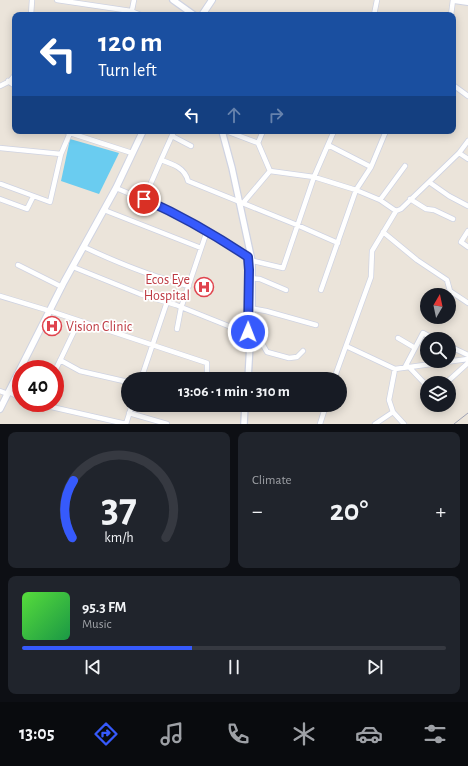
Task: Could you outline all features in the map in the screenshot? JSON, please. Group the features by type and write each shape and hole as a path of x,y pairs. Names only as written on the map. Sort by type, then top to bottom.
{"main road":[{"path":"204,12 212,0"},
{"path":"453,0 468,2"},
{"path":"0,409 62,287 116,188 141,134"}],"street":[{"path":"31,12 32,0"},
{"path":"57,0 125,12"},
{"path":"131,12 134,0"},
{"path":"173,0 190,12"},
{"path":"375,12 378,0"},
{"path":"451,12 453,0"},
{"path":"0,86 12,78"},
{"path":"8,81 12,84"},
{"path":"456,87 468,96"},
{"path":"2,184 33,197 50,202 61,154 70,134"},
{"path":"73,134 132,153"},
{"path":"221,134 239,201 250,259 251,309 247,372"},
{"path":"234,134 258,143"},
{"path":"262,134 258,143 270,171"},
{"path":"116,188 160,206 207,231 250,259 283,268 314,177 333,134"},
{"path":"321,290 356,190 371,166 385,134"},
{"path":"144,199 172,136 191,146"},
{"path":"337,372 371,277 372,251 396,211 401,210 459,153 468,141"},
{"path":"328,145 371,166"},
{"path":"0,148 61,154"},
{"path":"459,153 468,159"},
{"path":"161,160 180,168 187,175 188,182 239,201 338,243"},
{"path":"380,200 405,166"},
{"path":"239,201 270,171"},
{"path":"270,171 314,177 356,190 380,200 396,211"},
{"path":"429,182 449,196 468,206"},
{"path":"0,199 27,210 33,197"},
{"path":"410,200 426,209 434,210 453,219"},
{"path":"104,210 201,248"},
{"path":"177,329 181,308 207,231"},
{"path":"468,231 461,242 468,247"},
{"path":"383,232 417,260 447,280 450,291 468,303"},
{"path":"84,247 135,270 164,280 189,286"},
{"path":"18,265 62,287"},
{"path":"73,267 140,294 167,302 248,332"},
{"path":"251,278 260,279 286,290"},
{"path":"0,296 207,363 207,372"},
{"path":"144,372 167,302"},
{"path":"251,309 266,311 316,325"},
{"path":"249,341 248,332 251,309"},
{"path":"60,360 80,321"},
{"path":"398,338 415,348"},
{"path":"407,367 420,339"},
{"path":"249,341 264,345 267,352 289,358 297,357 303,351"},
{"path":"346,346 395,368 468,359"},
{"path":"456,349 468,355"},
{"path":"64,362 80,371 121,380"},
{"path":"454,376 468,363"},
{"path":"407,367 420,379"},
{"path":"395,368 389,400 392,412 404,424"},
{"path":"0,391 12,395"},
{"path":"64,410 126,424 129,413 167,424"},
{"path":"243,424 244,412"},
{"path":"320,424 324,412"},
{"path":"375,424 392,412"}],"water":[{"path":"70,139 119,153 99,194 61,181"}],"railway":[{"path":"454,424 468,413"}],"place":[{"name":"Ecos Eye Hospital","path":"204,287"},
{"name":"Vision Clinic","path":"52,326"}],"route":[{"path":"144,199 217,236 248,257 248,332"}]}
